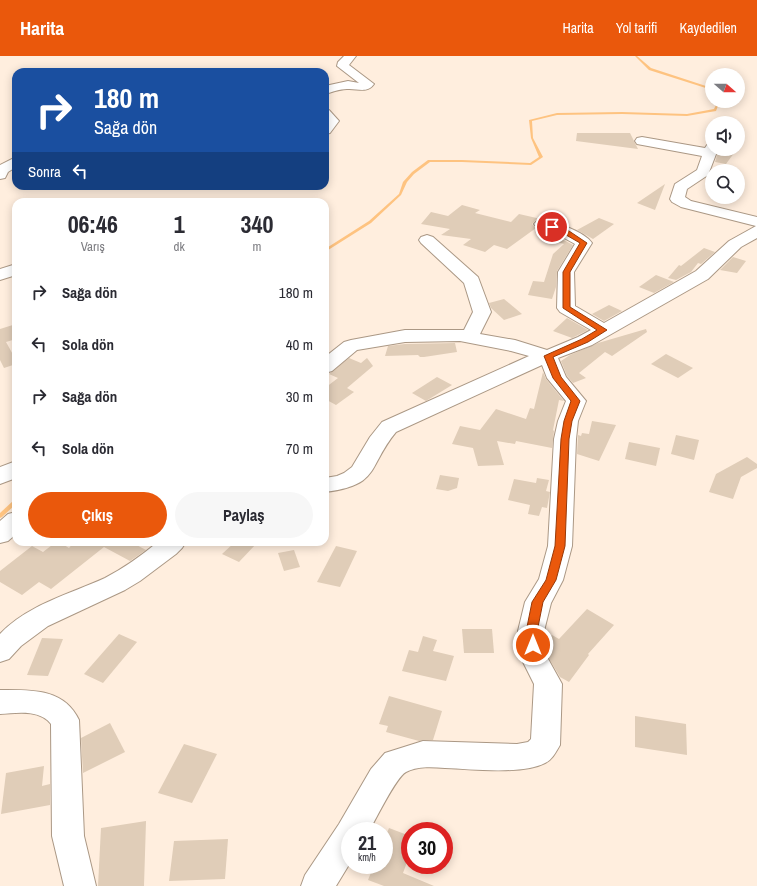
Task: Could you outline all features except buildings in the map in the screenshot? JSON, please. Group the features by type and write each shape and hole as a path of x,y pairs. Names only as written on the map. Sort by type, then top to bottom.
{"street":[{"path":"329,89 348,85 361,87 368,84 343,66 344,62 350,56"},
{"path":"329,117 333,121 329,126"},
{"path":"642,141 705,149"},
{"path":"709,156 703,172 680,187 677,199 686,204 757,222"},
{"path":"0,175 2,170 12,164"},
{"path":"542,224 563,231 584,243 566,272 566,308 603,330"},
{"path":"329,484 348,480 357,475 366,467 378,440 389,427 514,369 585,341 702,275 735,244 757,231"},
{"path":"427,240 472,281 482,312 469,338"},
{"path":"735,244 757,251"},
{"path":"0,275 12,270"},
{"path":"329,364 351,346 405,336 460,335 515,346 548,356 558,378 576,401 568,421 565,439 560,546 551,580 538,602 532,632 534,658 548,684 545,745 535,754 517,757 423,754 395,762 382,779 357,822"},
{"path":"0,477 12,470"},
{"path":"0,536 12,524"},
{"path":"0,651 6,643 26,627 118,582 169,546"},
{"path":"0,702 28,702 47,705 58,711 65,720 68,836 80,886"},
{"path":"317,886 341,849"}],"waterway":[{"path":"636,56 650,69 705,87"},
{"path":"329,248 370,222 400,194 405,182 413,173 429,161 531,164 541,157 532,138 530,121 557,114 622,113 687,115 715,110 716,108"},
{"path":"0,516 12,505"}],"route":[{"path":"533,645 532,632 538,602 551,580 560,546 565,439 568,421 576,401 558,378 548,356 585,341 603,330 566,308 566,272 584,243 563,231 552,227"}]}
